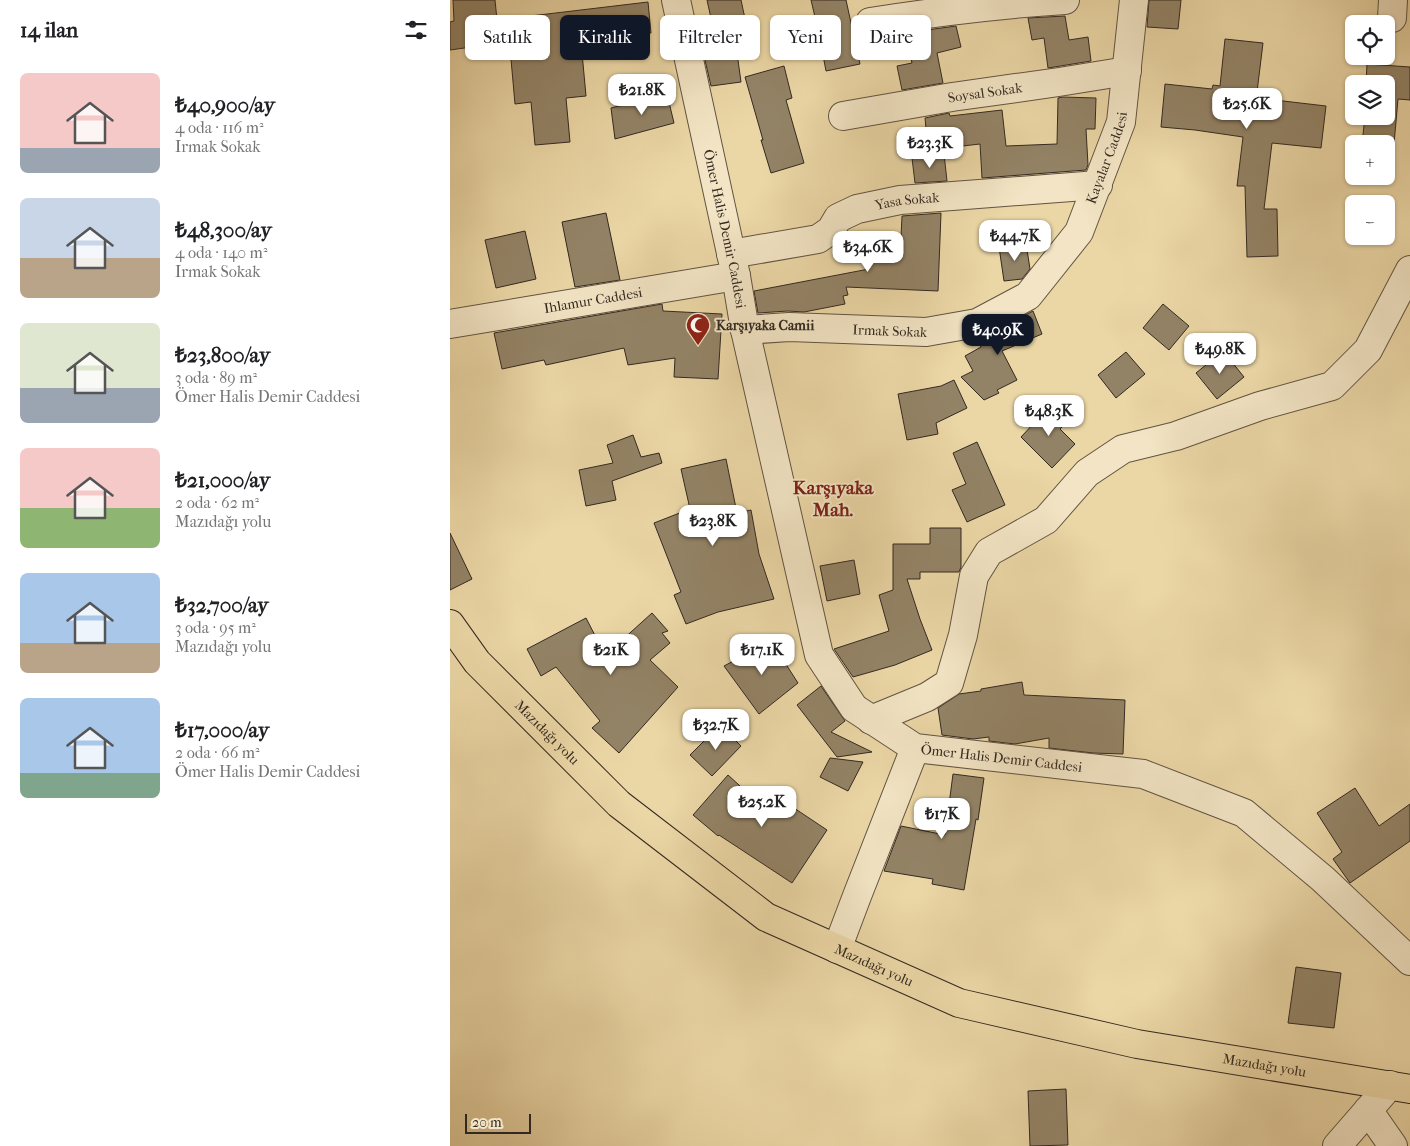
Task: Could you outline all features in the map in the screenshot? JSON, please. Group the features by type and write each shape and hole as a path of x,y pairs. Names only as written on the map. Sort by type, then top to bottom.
{"main road":[{"name":"Mazıdağı yolu","path":"450,624 478,662 619,804 766,917 959,1003 1137,1044 1400,1087"}],"street":[{"name":"Ömer Halis Demir Caddesi","path":"676,0 734,265 745,330 819,655 854,708 915,748 1143,774 1244,813 1324,879 1410,961"},
{"path":"924,15 1010,4 1065,0"},
{"name":"Kayalar Caddesi","path":"1028,296 1079,232 1121,122 1134,0"},
{"name":"Soysal Sokak","path":"843,116 952,97 1127,71"},
{"name":"Yasa Sokak","path":"734,265 818,239 831,230 838,218 857,209 900,200 1098,185"},
{"name":"Ihlamur Caddesi","path":"450,324 734,265"},
{"path":"871,720 927,697 949,683 963,635 974,576 989,552 1046,520 1087,473 1123,449 1176,436 1260,406 1332,386 1368,350 1410,270"},
{"name":"Irmak Sokak","path":"745,330 789,327 926,332 977,323 1028,296"},
{"path":"837,949 915,748"},
{"path":"1337,1146 1368,1110 1400,1087"},
{"path":"1368,1110 1393,1146"}],"building":[{"path":"453,0 495,0 496,15 465,15 465,48 450,50 450,22 454,21"},
{"path":"707,0 741,0 744,15 710,15"},
{"path":"811,0 846,0 851,23 851,60 859,60 860,64 826,71 824,60 841,60 841,15 815,15"},
{"path":"1149,0 1181,0 1178,29 1147,27"},
{"path":"648,2 649,15 560,15 560,60 583,60 586,96 566,98 570,142 535,145 531,102 515,104 511,60 550,60 550,15 539,15"},
{"path":"1065,16 1069,40 1088,37 1091,61 1048,68 1044,38 1032,40 1028,18"},
{"path":"956,26 961,47 937,53 943,83 902,90 897,66 912,63 911,60 931,60 931,29"},
{"path":"1225,39 1263,43 1257,92 1266,93 1266,99 1326,106 1321,148 1272,143 1264,209 1277,209 1278,256 1247,257 1245,186 1237,186 1243,137 1161,127 1165,84 1212,89 1213,85 1220,86"},
{"path":"705,60 738,60 741,82 711,86"},
{"path":"1367,65 1410,67 1410,100 1398,99 1395,135 1363,135 1364,125 1395,125 1395,75 1366,75"},
{"path":"784,66 792,98 786,100 804,163 771,173 745,77"},
{"path":"667,94 674,123 615,139 611,108"},
{"path":"1058,98 1096,98 1095,129 1086,129 1088,165 1086,170 982,178 980,144 928,150 925,118 949,113 950,116 1002,110 1006,146 1057,144"},
{"path":"944,154 947,181 915,183 912,158"},
{"path":"606,213 620,280 575,287 562,222"},
{"path":"941,213 938,291 846,287 848,295 843,296 845,304 804,312 758,313 754,291 869,269 870,257 900,258 902,216"},
{"path":"525,231 536,279 496,288 485,240"},
{"path":"1026,243 1030,269 1022,279 1004,281 999,247"},
{"path":"662,304 663,311 722,314 718,379 674,377 675,358 628,365 624,348 546,365 544,360 502,369 494,333"},
{"path":"1163,304 1189,326 1169,350 1143,328"},
{"path":"1033,311 1042,334 1002,351 1017,380 997,390 999,393 984,400 961,377 973,371 965,356 981,347 977,339"},
{"path":"1223,351 1244,377 1217,399 1196,373"},
{"path":"1126,352 1145,374 1116,398 1098,375"},
{"path":"954,380 967,408 936,423 938,434 907,440 898,394 941,386"},
{"path":"1051,405 1068,421 1060,429 1075,444 1052,468 1021,437"},
{"path":"633,435 641,457 659,453 662,463 612,481 616,500 586,506 579,470 613,463 607,445"},
{"path":"977,442 1005,505 967,522 952,490 966,484 953,453"},
{"path":"726,459 737,513 751,510 759,554 774,599 718,612 686,624 674,595 681,592 654,523 690,509 681,469"},
{"path":"930,528 961,528 961,567 959,572 920,572 920,579 907,579 932,650 895,665 853,677 834,649 889,631 879,595 893,590 893,544 930,544"},
{"path":"450,533 472,579 450,590"},
{"path":"854,560 860,594 827,601 820,566"},
{"path":"652,613 668,631 662,633 670,643 650,660 678,687 619,753 592,728 600,721 556,667 541,676 527,649 586,618 604,653 610,651"},
{"path":"771,641 798,683 759,714 724,666"},
{"path":"1022,682 1024,695 1125,700 1123,754 1049,748 1049,738 1015,744 989,741 989,737 973,739 942,735 938,708 959,694"},
{"path":"821,686 845,721 831,732 872,752 837,757 797,705"},
{"path":"720,725 741,746 712,776 690,755"},
{"path":"830,758 863,762 848,791 820,777"},
{"path":"953,774 984,778 964,890 932,884 933,879 884,871 901,826 945,835"},
{"path":"728,775 763,807 767,801 774,805 779,798 827,830 792,883 718,836 693,815"},
{"path":"1355,788 1379,826 1410,804 1410,841 1350,883 1333,859 1342,852 1317,813"},
{"path":"1296,967 1341,973 1334,1028 1288,1023"},
{"path":"1066,1089 1068,1145 1030,1146 1028,1091"}],"place":[{"name":"Karşıyaka Camii","path":"698,346"}],"district":[{"name":"Karşıyaka Mah.","path":"833,498"}]}
